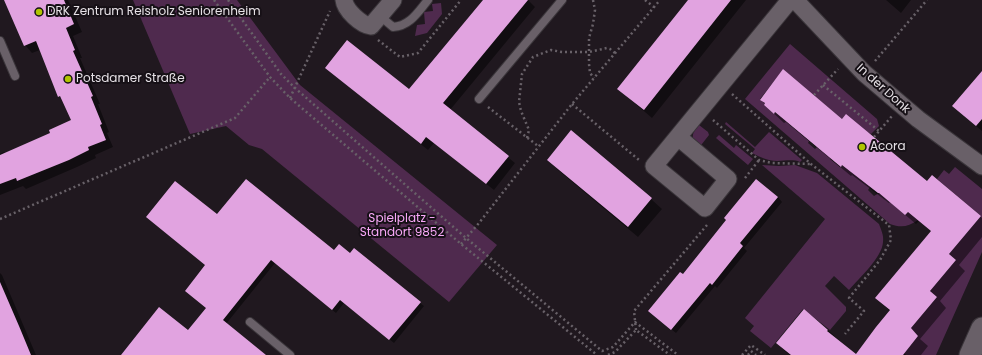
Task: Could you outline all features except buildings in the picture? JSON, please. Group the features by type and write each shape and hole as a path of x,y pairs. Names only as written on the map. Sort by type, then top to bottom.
{"street":[{"path":"344,1 348,11 366,26 371,26 393,0"},
{"path":"678,137 728,179 705,208 654,166 790,0"},
{"name":"In der Donk","path":"795,0 864,73 918,119 982,166"},
{"path":"974,353 982,328"}],"lane":[{"path":"380,16 393,27 401,26 412,18 428,0"},
{"path":"479,99 562,0"},
{"path":"0,41 15,76"},
{"path":"250,322 290,355"}],"path":[{"path":"214,0 270,77 290,98 461,244 597,355"},
{"path":"228,0 281,74 295,88 466,238 602,351 612,347 635,322"},
{"path":"386,47 400,57 418,53 461,0"},
{"path":"593,0 595,10 589,38 589,64 590,73 594,78"},
{"path":"645,0 654,7"},
{"path":"461,244 479,224 572,104 660,0"},
{"path":"864,73 927,0"},
{"path":"290,98 332,7 344,1"},
{"path":"527,138 529,130 519,102 522,74 533,57 551,50 562,52 589,52 607,48 615,53"},
{"path":"814,95 848,57"},
{"path":"0,219 235,118 270,77"},
{"path":"721,84 811,164 889,225 890,240 880,260 849,298 864,311 844,334"},
{"path":"823,85 878,131"},
{"path":"479,99 538,146"},
{"path":"572,104 643,164 654,166"},
{"path":"874,137 902,106"},
{"path":"701,110 759,160 772,163 811,164"},
{"path":"670,355 636,330 634,311 709,222 705,208"},
{"path":"635,322 678,355"},
{"path":"608,355 615,354 636,330"},
{"path":"742,355 751,345 765,355"},
{"path":"612,347 615,354"},
{"path":"748,355 751,351 756,355"}],"green space":[{"name":"Spielplatz - Standort 9852","path":"133,0 237,0 300,85 497,245 449,302 262,149 249,145 226,126 190,134"},
{"path":"441,3 442,14 427,33 415,36 417,25 425,24 424,12 433,11 432,4"},
{"path":"790,44 877,119 879,126 871,134 842,119 783,70 760,99 765,103 764,105 774,114 775,112 809,141 808,143 815,149 817,147 821,150 823,147 833,156 830,159 840,167 843,164 859,178 869,182 867,185 870,187 868,190 874,196 879,193 918,220 904,226 890,224 745,99"},
{"path":"726,122 755,147 769,132 802,160 800,162 792,160 774,161 752,153 755,149 725,124"},
{"path":"699,125 708,132 709,135 698,149 694,142 693,134"},
{"path":"719,135 734,148 736,145 753,159 748,165 716,138"},
{"path":"762,165 795,165 817,173 879,224 883,239 882,248 879,255 849,290 834,276 825,286 846,307 846,311 830,330 803,309 771,348 750,331 754,326 745,318 825,219"},
{"path":"955,167 982,189 982,252 936,355 906,355 904,353 918,336 911,328 937,297 930,291 956,260 949,254 981,216 937,179 944,170 949,174"}],"place":[{"name":"DRK Zentrum Reisholz Seniorenheim","path":"39,12"},
{"name":"Potsdamer Straße","path":"68,79"},
{"name":"Acora","path":"862,147"}]}
